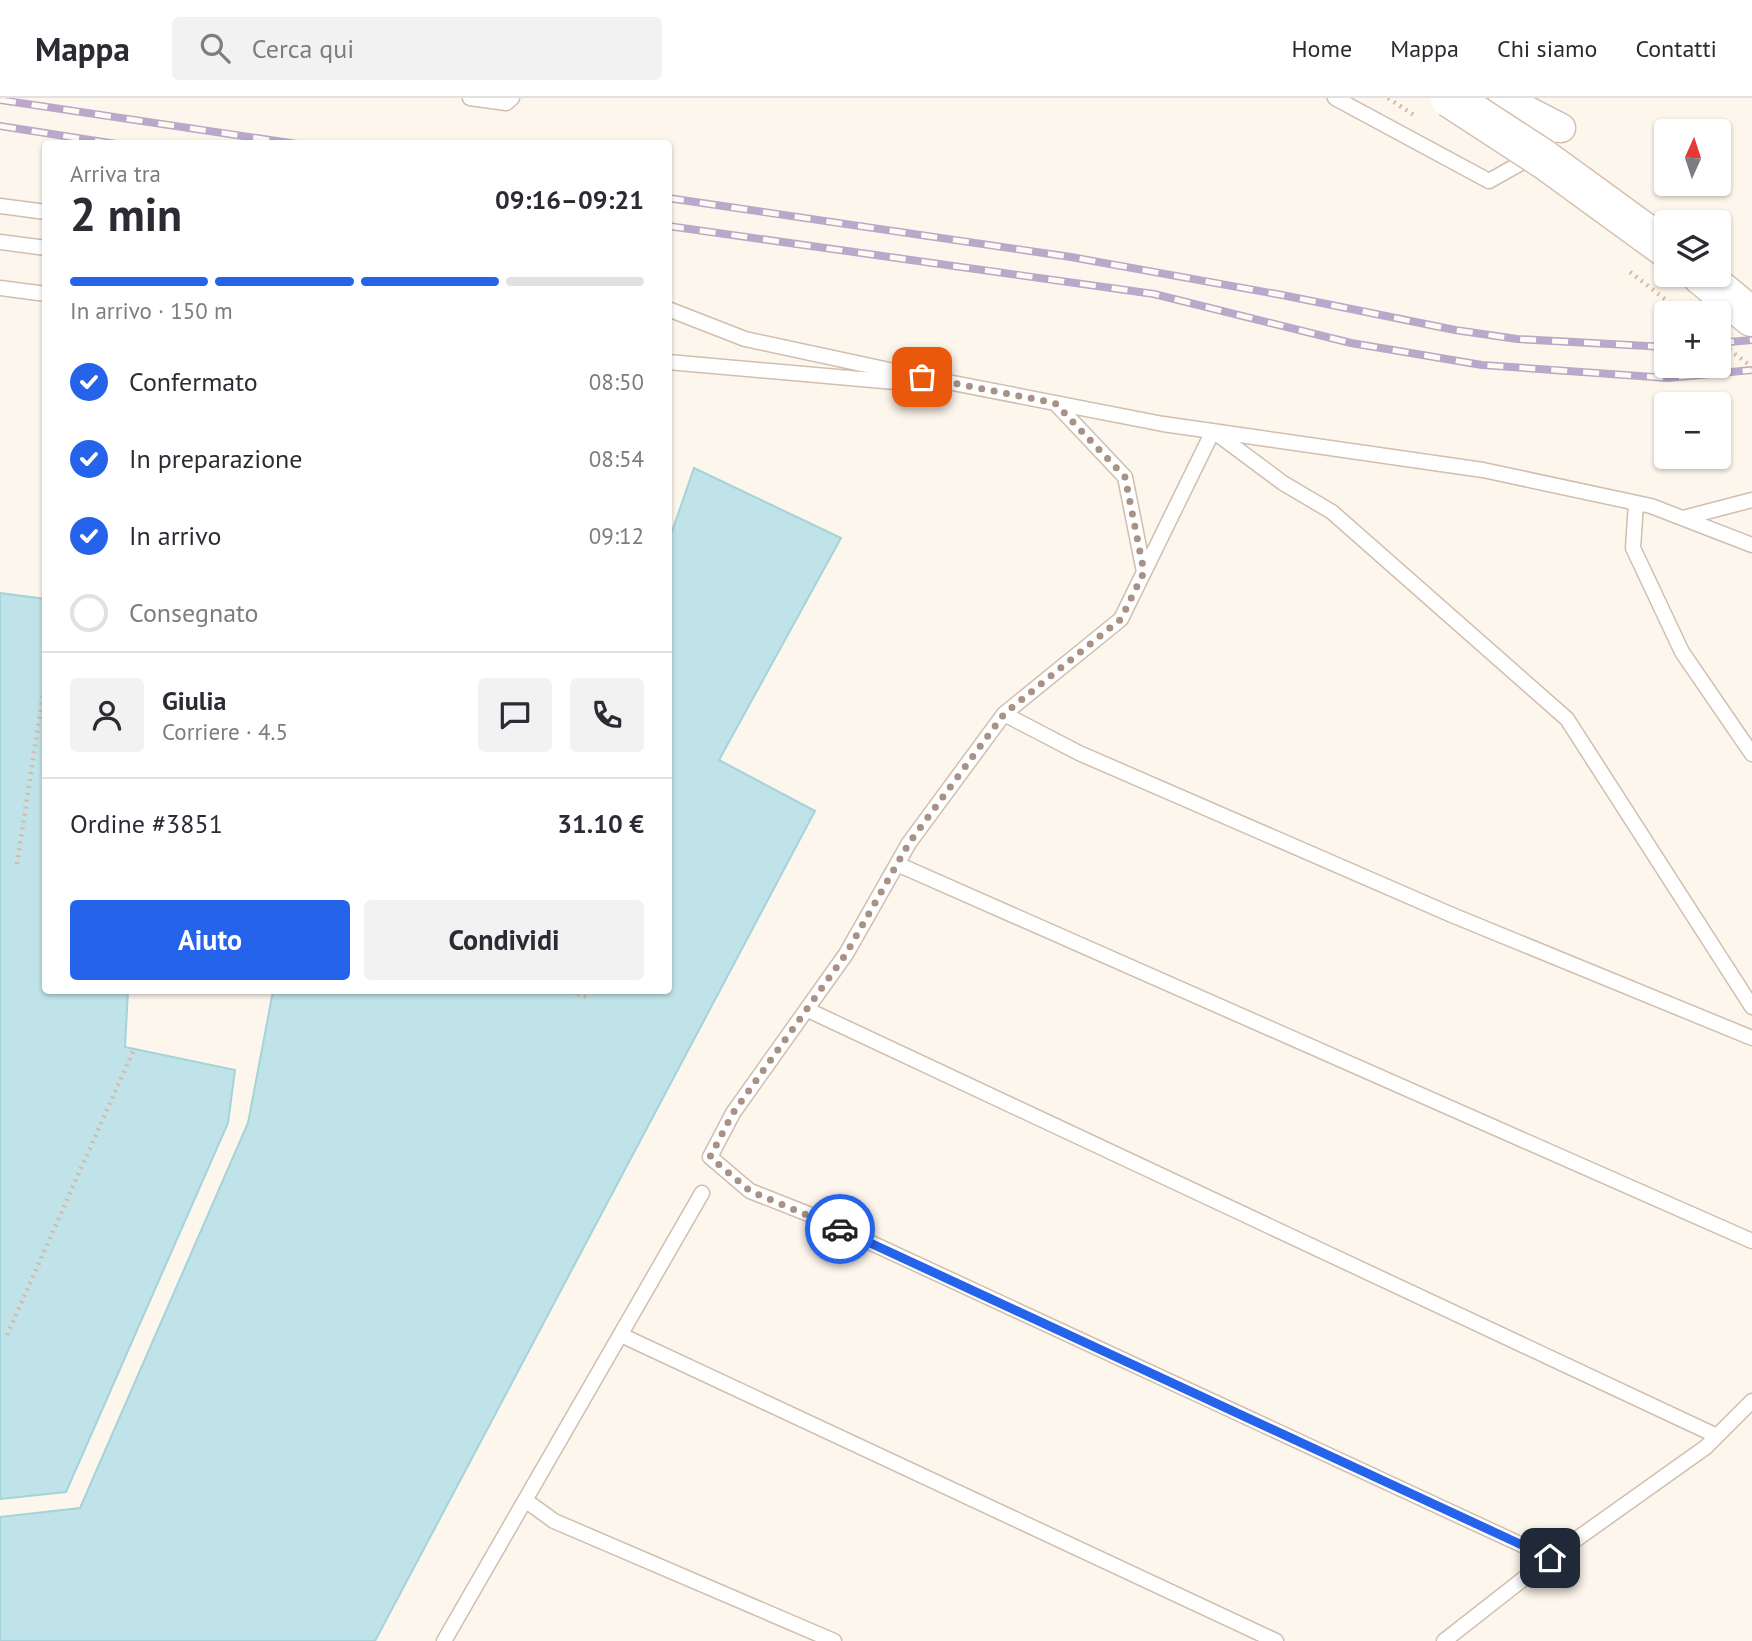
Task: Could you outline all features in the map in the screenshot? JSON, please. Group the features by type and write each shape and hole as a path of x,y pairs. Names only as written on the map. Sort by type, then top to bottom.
{"main road":[{"path":"1450,98 1545,160 1654,239"},
{"path":"1716,287 1752,317"}],"street":[{"path":"1503,98 1561,128"}],"lane":[{"path":"470,98 506,103 512,98"},
{"path":"1335,98 1489,181 1528,159 1561,128"},
{"path":"0,206 42,211"},
{"path":"0,242 42,247"},
{"path":"0,288 42,293"},
{"path":"672,311 745,339 992,391 1213,431 1483,470 1636,503 1751,543"},
{"path":"672,362 992,391"},
{"path":"1055,403 1125,477 1144,572"},
{"path":"1213,431 1121,619 1004,714 897,864 846,954 733,1113 710,1157 750,1191 811,1215 1550,1558"},
{"path":"1213,431 1283,484 1332,512 1567,719 1752,1007"},
{"path":"1683,518 1752,500"},
{"path":"1636,503 1633,548 1682,652 1752,754"},
{"path":"1004,714 1079,752 1452,915 1752,1038"},
{"path":"897,864 1752,1241"},
{"path":"808,1010 1717,1436"},
{"path":"444,1641 702,1193"},
{"path":"621,1335 1276,1641"},
{"path":"1444,1641 1550,1558 1706,1447 1752,1401"},
{"path":"525,1500 554,1521 834,1641"}],"path":[{"path":"1731,351 1752,367"},
{"path":"17,864 42,700"},
{"path":"577,994 586,997"},
{"path":"7,1335 134,1049"}],"water":[{"path":"694,468 841,538 719,760 815,811 375,1641 0,1641 0,1517 80,1508 248,1123 272,994 672,994 672,531"},
{"path":"0,593 42,599 42,994 128,994 125,1047 235,1070 228,1123 66,1492 0,1499"}],"railway":[{"path":"0,100 270,140"},
{"path":"0,126 90,140"},
{"path":"672,199 1071,257 1455,330 1517,339 1654,346"},
{"path":"672,227 1154,294 1351,343 1482,365 1668,378 1752,370"},
{"path":"1731,342 1752,340"}],"way so far":[{"path":"840,1229 750,1191 710,1157 733,1113 774,1060 846,954 909,843 1004,714 1080,655 1121,619 1144,572 1125,477 1055,403 922,377"}],"route":[{"path":"840,1229 1550,1558"}]}
